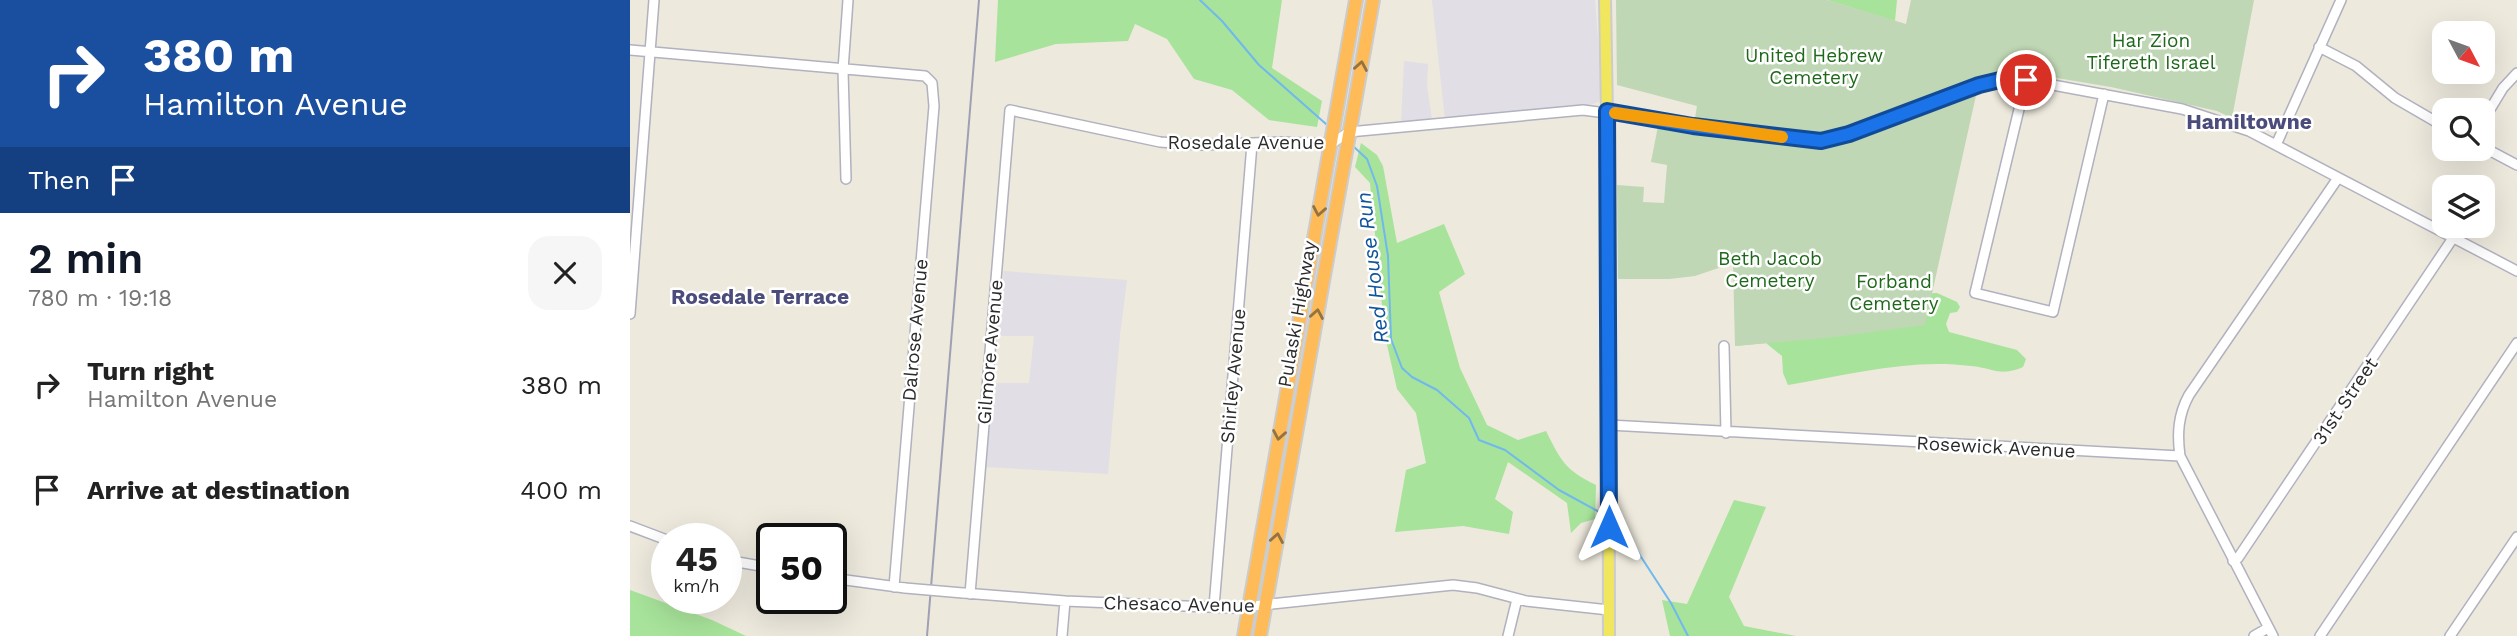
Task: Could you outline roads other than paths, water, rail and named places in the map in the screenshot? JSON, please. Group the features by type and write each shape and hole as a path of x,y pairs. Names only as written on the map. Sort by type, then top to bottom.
{"highway":[{"name":"Pulaski Highway","path":"1244,636 1356,0"},
{"name":"Pulaski Highway","path":"1260,636 1373,0"}],"main road":[{"path":"1605,0 1609,636"}],"street":[{"path":"630,314 654,0"},
{"path":"846,179 843,70 848,0"},
{"path":"2276,145 2341,0"},
{"path":"2319,47 2356,66 2395,98 2432,119"},
{"path":"630,50 843,70"},
{"name":"Dalrose Avenue","path":"843,70 925,76 934,86 894,587"},
{"path":"2495,101 2517,73"},
{"name":"Rosedale Avenue","path":"1010,110 1160,142 1201,145 1331,144 1349,132 1583,110 1607,111 1693,126 1821,141 1849,134 1979,85 2000,80 2026,80 2195,113 2249,131 2432,227"},
{"path":"2026,80 1975,293 2053,312 2104,94"},
{"name":"Gilmore Avenue","path":"966,593 1010,110"},
{"name":"Shirley Avenue","path":"1214,607 1252,144"},
{"path":"2495,153 2517,165"},
{"path":"2254,636 2271,632 2180,456 2179,422 2189,395 2338,178"},
{"name":"Rosedale Avenue","path":"2453,238 2517,271"},
{"name":"31st Street","path":"2233,561 2238,558 2270,513 2453,238"},
{"path":"2320,636 2517,343"},
{"path":"1724,346 1726,433"},
{"name":"Rosewick Avenue","path":"1609,425 2180,456"},
{"path":"630,526 651,534"},
{"path":"2450,636 2517,537"},
{"name":"Chesaco Avenue","path":"847,580 894,587 1065,601 1214,607 1266,605 1444,585 1477,588 1517,599 1609,610"},
{"path":"1508,636 1517,599"},
{"path":"1062,636 1065,601"}],"waterway":[{"name":"Red House Run","path":"1200,0 1222,21 1259,65 1326,124"},
{"name":"Red House Run","path":"1353,146 1367,159 1377,186 1388,256 1391,339 1402,368 1412,377 1437,390 1469,418 1479,440 1505,450 1559,490 1603,514"},
{"name":"Red House Run","path":"1614,520 1619,523 1671,603 1688,636"}],"railway":[{"path":"927,636 979,0"}],"district":[{"name":"Hamiltowne","path":"2249,121"},
{"name":"Rosedale Terrace","path":"760,296"}],"park label":[{"name":"Har Zion Tifereth Israel","path":"2151,51"},
{"name":"United Hebrew Cemetery","path":"1814,66"},
{"name":"Beth Jacob Cemetery","path":"1770,269"},
{"name":"Forband Cemetery","path":"1894,292"}]}
